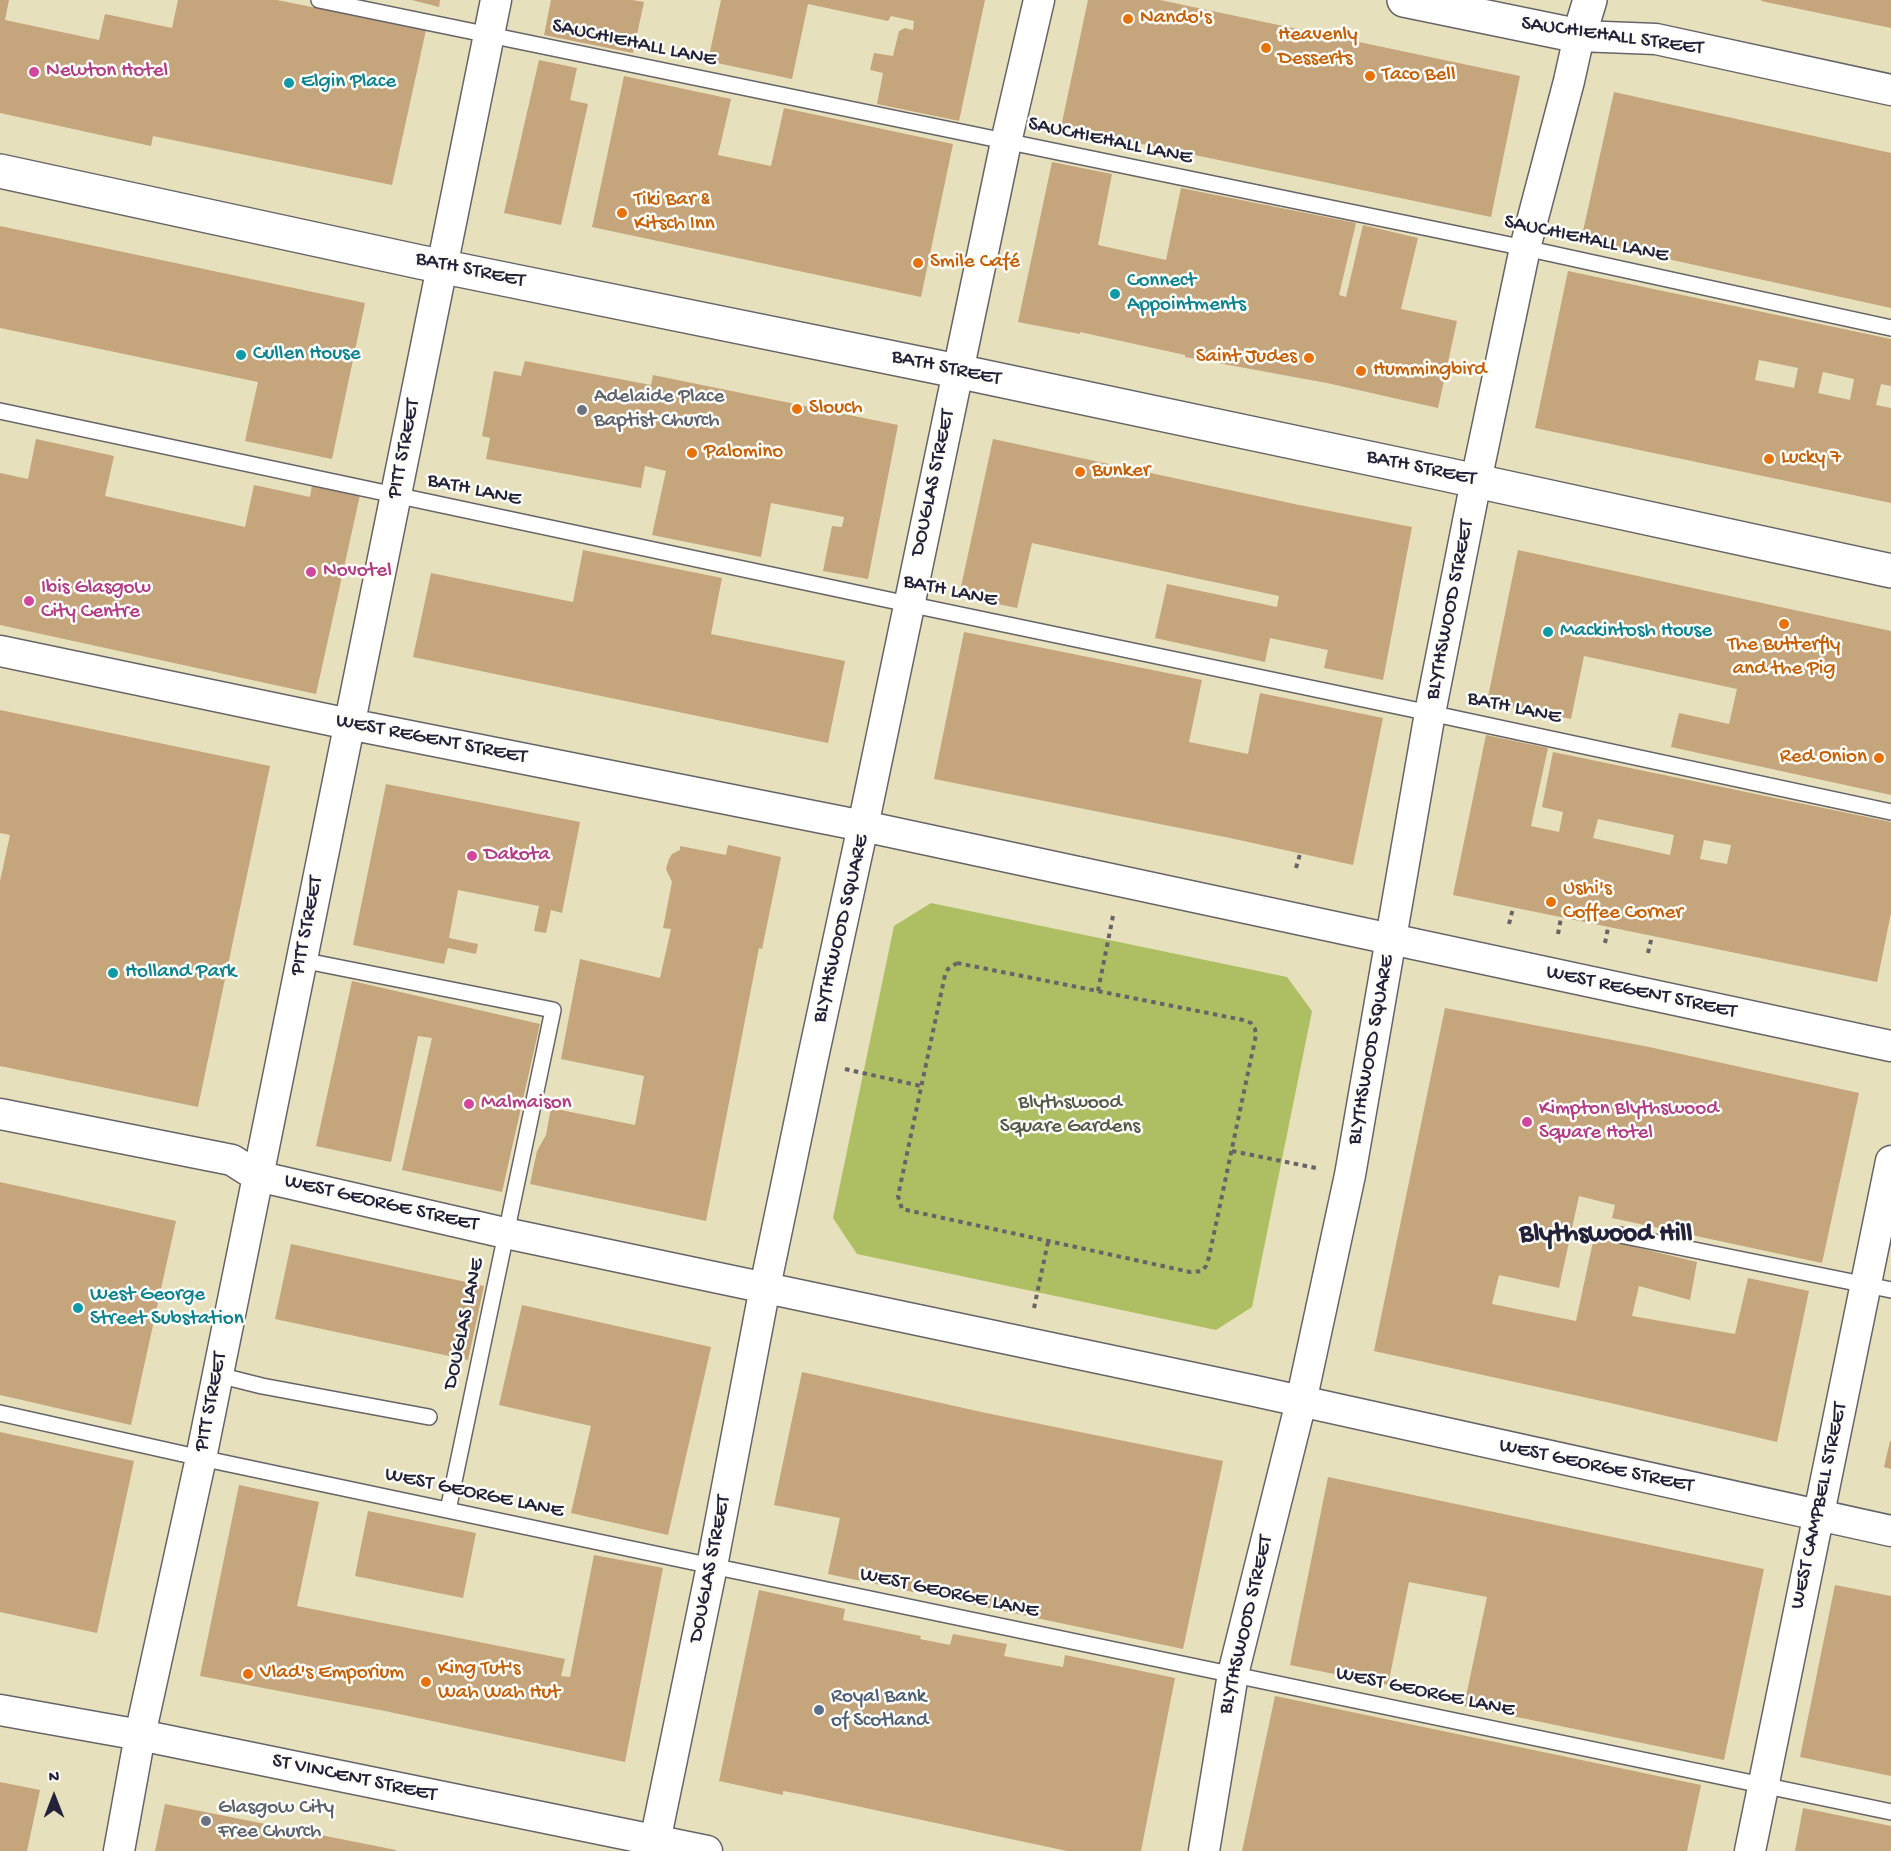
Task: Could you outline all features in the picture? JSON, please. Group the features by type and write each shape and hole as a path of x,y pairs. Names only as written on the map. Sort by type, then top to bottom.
{"street":[{"name":"PITT STREET","path":"119,1851 140,1736 201,1458 496,0"},
{"name":"DOUGLAS STREET","path":"863,826 957,371 1039,0"},
{"name":"SAUCHIEHALL STREET","path":"1404,0 1580,36 1656,39 1891,90"},
{"path":"1580,36 1590,0"},
{"name":"BLYTHSWOOD STREET","path":"1392,940 1430,713 1476,481 1525,248 1580,36"},
{"name":"BATH STREET","path":"0,171 442,266 957,371 1891,571"},
{"name":"WEST REGENT STREET","path":"0,651 349,724 863,826"},
{"name":"BLYTHSWOOD SQUARE","path":"765,1287 863,826 1120,881 1392,940 1350,1175 1301,1402"},
{"name":"WEST REGENT STREET","path":"1392,940 1891,1046"},
{"name":"WEST GEORGE STREET","path":"0,1114 232,1160 257,1176 505,1233 765,1287"},
{"name":"WEST CAMPBELL STREET","path":"1750,1851 1818,1516 1878,1288 1891,1161"},
{"name":"DOUGLAS STREET","path":"654,1846 712,1566 765,1287"},
{"path":"765,1287 1301,1402"},
{"name":"BLYTHSWOOD STREET","path":"1204,1851 1233,1674 1301,1402"},
{"name":"WEST GEORGE STREET","path":"1301,1402 1891,1531"},
{"name":"ST VINCENT STREET","path":"0,1710 140,1736 654,1846 707,1851"}],"lane":[{"name":"SAUCHIEHALL LANE","path":"320,0 1525,248 1891,328"},
{"name":"BATH LANE","path":"0,411 1891,812"},
{"name":"DOUGLAS LANE","path":"301,960 552,1010 448,1510"},
{"path":"1620,1235 1878,1288"},
{"path":"218,1375 262,1386 429,1417"},
{"name":"WEST GEORGE LANE","path":"0,1413 712,1566 1891,1812"}],"path":[{"path":"1296,868 1300,854"},
{"path":"1098,991 1120,881"},
{"path":"1509,924 1513,908"},
{"path":"1558,934 1561,918"},
{"path":"1605,944 1608,927"},
{"path":"1648,953 1652,936"},
{"path":"957,963 1098,991 1243,1020 1251,1023 1255,1029 1256,1035 1209,1257 1202,1271 1190,1272 902,1209 898,1196 948,969 957,963"},
{"path":"812,1062 921,1086"},
{"path":"1232,1150 1350,1175"},
{"path":"1027,1344 1048,1242"}],"green space":[{"name":"Blythswood Square Gardens","path":"931,903 1287,977 1312,1011 1252,1307 1216,1330 857,1254 833,1218 894,926"}],"building":[{"name":"Elgin Place","path":"0,0 9,0 5,20 99,40 105,14 172,28 178,0 277,0 426,30 392,185 153,136 151,146 0,113"},
{"path":"412,0 440,0 439,7"},
{"path":"551,0 644,2 633,53 544,35"},
{"path":"721,0 985,0 959,121 877,104 883,73 870,70 874,53 893,56 899,31 905,28 913,30 914,21 891,16 888,21 808,4 792,79 708,61"},
{"path":"1088,0 1160,0 1520,76 1491,217 1061,127"},
{"path":"1891,0 1891,28 1761,1"},
{"path":"539,60 577,68 570,100 588,104 561,225 504,213"},
{"path":"624,76 731,99 718,155 771,166 784,108 953,144 921,297 592,227"},
{"path":"1614,92 1891,153 1891,308 1581,240"},
{"path":"1052,162 1112,174 1098,245 1166,260 1181,188 1356,223 1339,295 1346,297 1363,225 1418,238 1401,309 1457,321 1438,408 1327,383 1185,357 1185,355 1080,332 1080,334 1018,322"},
{"name":"Cullen House","path":"0,226 365,303 332,459 245,441 258,382 0,328"},
{"path":"1568,271 1891,339 1891,386 1881,384 1876,405 1891,408 1891,503 1535,428","holes":["1759,360 1798,368 1794,388 1755,380","1823,372 1854,379 1850,400 1818,393"]},
{"path":"525,361 651,385 653,375 898,425 868,579 823,571 832,526 842,527 844,517 771,503 761,557 652,535 666,471 645,466 641,488 486,459 490,438 482,436 494,371 521,376"},
{"path":"36,439 114,456 105,496 245,527 254,485 310,497 312,485 360,495 316,694 0,625 0,473 28,479"},
{"path":"993,439 1412,527 1383,680 1324,668 1328,650 1270,638 1265,662 1155,638 1167,584 1277,607 1279,596 1032,543 1017,608 959,596"},
{"path":"583,550 722,578 711,634 845,661 828,743 413,657 431,573 573,602"},
{"path":"1518,550 1891,631 1891,795 1671,747 1679,713 1729,724 1737,689 1584,656 1571,719 1487,702"},
{"path":"964,632 1202,680 1189,742 1248,754 1260,693 1383,718 1353,865 934,779"},
{"name":"Holland Park","path":"0,710 270,766 198,1107 0,1066 0,881 10,835 0,833"},
{"path":"1486,735 1548,748 1531,826 1559,832 1563,812 1542,807 1553,752 1891,822 1891,913 1877,982 1453,895","holes":["1598,819 1674,835 1670,855 1593,838","1704,840 1731,845 1727,864 1700,859"]},
{"name":"Dakota","path":"386,784 580,822 562,913 551,910 546,933 534,931 539,906 458,890 449,938 478,944 476,954 448,948 444,964 353,945"},
{"path":"728,845 781,857 762,949 759,948 706,1221 530,1184 537,1151 546,1135 551,1108 635,1125 644,1076 561,1059 580,959 660,978 671,929 663,928 672,882 666,869 669,859 672,854 680,850 680,846 726,855"},
{"path":"352,981 540,1024 502,1192 402,1170 432,1038 418,1036 391,1162 316,1146"},
{"path":"1445,1008 1649,1047 1859,1093 1822,1263 1612,1218 1615,1205 1579,1196 1559,1288 1499,1275 1492,1304 1576,1321 1594,1237 1697,1262 1690,1300 1639,1286 1632,1316 1735,1334 1748,1278 1809,1291 1777,1442 1374,1351"},
{"name":"West George Street Substation","path":"0,1182 176,1221 131,1425 0,1395"},
{"path":"291,1244 484,1286 468,1360 275,1319"},
{"path":"522,1305 711,1347 668,1535 571,1513 591,1426 499,1405"},
{"path":"802,1372 986,1413 1223,1461 1183,1649 828,1574 840,1518 774,1505"},
{"path":"0,1432 134,1461 97,1633 0,1612"},
{"path":"1891,1441 1891,1469 1884,1467"},
{"path":"1328,1477 1764,1569 1724,1760 1464,1706 1487,1597 1409,1582 1388,1685 1290,1665"},
{"path":"239,1485 319,1502 297,1606 565,1659 561,1676 570,1677 594,1555 663,1568 625,1762 385,1711 200,1676"},
{"path":"368,1511 476,1533 463,1598 355,1576"},
{"path":"1835,1585 1891,1596 1891,1776 1800,1757"},
{"path":"759,1590 845,1609 843,1620 921,1636 920,1639 950,1645 953,1634 1007,1644 1004,1656 1063,1667 1065,1655 1175,1678 1141,1851 1067,1851 800,1794 783,1791 783,1795 719,1781"},
{"path":"1275,1696 1701,1785 1687,1851 1242,1851"},
{"path":"0,1782 40,1790 27,1851 0,1851"},
{"name":"Glasgow City Free Church","path":"165,1804 396,1850 396,1851 155,1851"},
{"path":"1803,1808 1891,1826 1891,1851 1795,1851"}],"place":[{"name":"Nando's","path":"1128,19"},
{"name":"Heavenly Desserts","path":"1266,48"},
{"name":"Newton Hotel","path":"34,72"},
{"name":"Taco Bell","path":"1370,76"},
{"name":"Elgin Place","path":"289,83"},
{"name":"Tiki Bar & Kitsch Inn","path":"622,213"},
{"name":"Smile Café","path":"918,263"},
{"name":"Connect Appointments","path":"1115,294"},
{"name":"Cullen House","path":"241,355"},
{"name":"Saint Judes","path":"1309,358"},
{"name":"Hummingbird","path":"1361,371"},
{"name":"Slouch","path":"797,409"},
{"name":"Adelaide Place Baptist Church","path":"582,410"},
{"name":"Palomino","path":"692,453"},
{"name":"Lucky 7","path":"1769,459"},
{"name":"Bunker","path":"1080,472"},
{"name":"Novotel","path":"311,572"},
{"name":"Ibis Glasgow City Centre","path":"29,601"},
{"name":"The Butterfly and the Pig","path":"1784,624"},
{"name":"Mackintosh House","path":"1548,632"},
{"name":"Red Onion","path":"1879,758"},
{"name":"Dakota","path":"472,856"},
{"name":"Ushi's Coffee Corner","path":"1551,902"},
{"name":"Holland Park","path":"113,973"},
{"name":"Malmaison","path":"469,1104"},
{"name":"Kimpton Blythswood Square Hotel","path":"1527,1122"},
{"name":"West George Street Substation","path":"78,1308"},
{"name":"Vlad's Emporium","path":"248,1674"},
{"name":"King Tut's Wah Wah Hut","path":"426,1682"},
{"name":"Royal Bank of Scotland","path":"819,1710"},
{"name":"Glasgow City Free Church","path":"206,1821"}],"district":[{"name":"Blythswood Hill","path":"1606,1236"}]}
